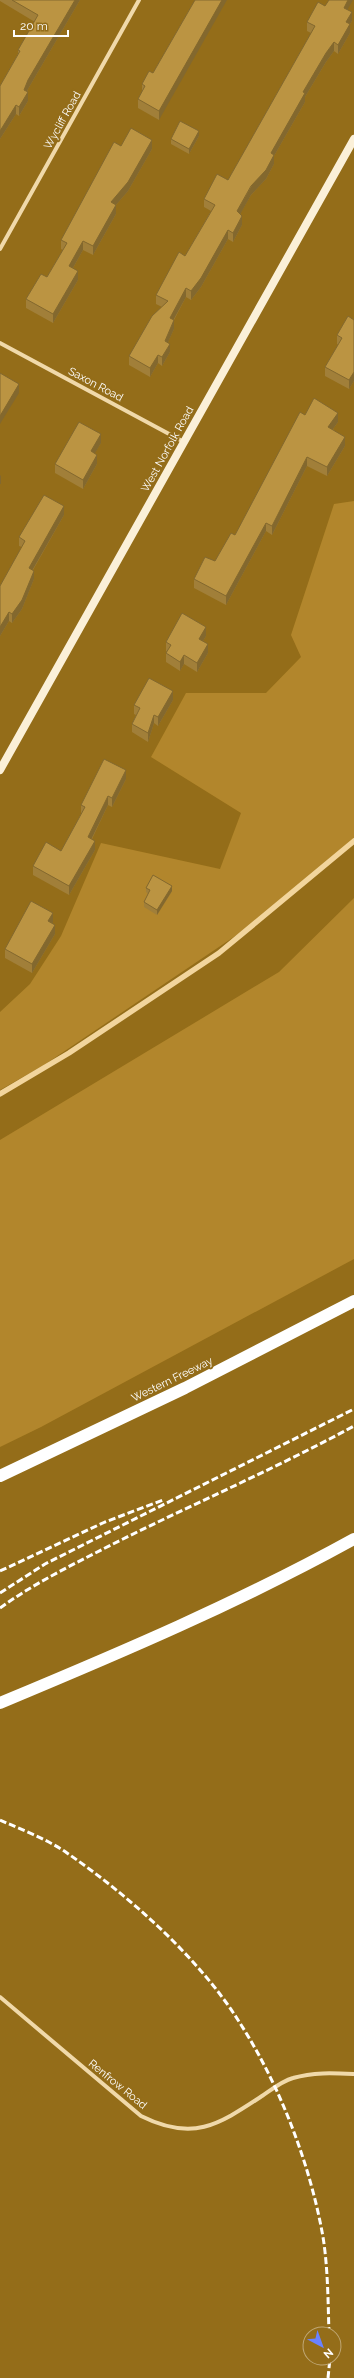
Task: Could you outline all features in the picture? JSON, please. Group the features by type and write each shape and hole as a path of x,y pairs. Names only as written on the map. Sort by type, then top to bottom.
{"highway":[{"name":"Western Freeway","path":"0,1476 185,1388 354,1301"},
{"path":"0,1703 100,1662 214,1609 354,1539"}],"street":[{"name":"Wycliff Road","path":"0,248 139,0"},
{"name":"West Norfolk Road","path":"0,770 354,139"},
{"name":"Saxon Road","path":"0,343 184,442"},
{"name":"Renfrow Road","path":"0,1997 141,2116 161,2126 185,2129 210,2126 227,2119 292,2078 322,2073 354,2074"}],"shaded area":[{"path":"354,501 354,840 250,926 44,1065 0,1090 0,1012 30,984 61,936 101,843 220,869 241,813 151,757 186,693 266,693 301,657 291,635 334,504"},
{"path":"354,898 354,1259 41,1427 0,1447 0,1140 279,972"}],"building":[{"path":"12,0 75,0 28,80 24,90 28,92 19,107 16,105 0,131 0,86 38,15"},
{"path":"195,0 222,0 159,111 138,99 145,86 142,84 149,71 153,73"},
{"path":"329,0 348,0 344,8 352,12 346,22 350,24 338,45 334,42 326,53 303,92 305,93 271,153 274,155 266,170 251,186 237,211 242,216 233,233 228,230 201,278 191,291 186,288 170,318 174,320 165,341 170,344 162,357 158,355 150,368 129,356 152,316 168,301 156,295 179,252 185,256 215,205 204,199 217,174 228,180 315,26 307,22 318,2 325,6"},
{"path":"180,121 199,131 189,149 171,139"},
{"path":"131,128 152,140 128,182 111,202 116,205 93,246 83,241 69,266 78,271 53,314 26,299 41,274 47,277 67,243 61,240 114,142 121,146"},
{"path":"348,316 354,320 354,372 349,380 325,367 342,338 337,335"},
{"path":"0,373 19,384 0,416"},
{"path":"314,398 338,413 328,427 345,437 327,467 307,457 272,526 266,523 226,596 194,579 205,557 215,561 231,533 235,535 300,412 305,415"},
{"path":"79,422 101,434 91,451 97,455 83,480 55,464"},
{"path":"44,495 64,506 29,568 34,571 22,600 12,614 9,612 0,627 0,586 25,541 19,537"},
{"path":"182,613 206,627 199,639 208,644 197,663 184,655 180,662 166,653 171,645 166,642"},
{"path":"149,678 173,691 158,717 154,715 148,733 132,724 140,708 134,705"},
{"path":"104,759 126,770 112,798 108,796 88,837 95,841 69,886 33,866 46,842 61,851 85,807 81,805"},
{"path":"153,875 172,886 157,910 144,902 150,890 146,888"},
{"path":"31,901 53,913 48,921 55,925 32,964 5,949"}],"waterway":[{"path":"0,1094 69,1053 219,953 354,841"}],"railway":[{"path":"0,1593 45,1564 354,1409"},
{"path":"0,1608 38,1583 78,1562 293,1458 354,1426"},
{"path":"0,1571 105,1522 163,1500"},
{"path":"0,1820 51,1843 114,1888 160,1929 203,1973 222,1996 238,2020 267,2070 291,2124 310,2181 325,2249 328,2285 329,2326"},
{"path":"328,2378 329,2366"}]}
